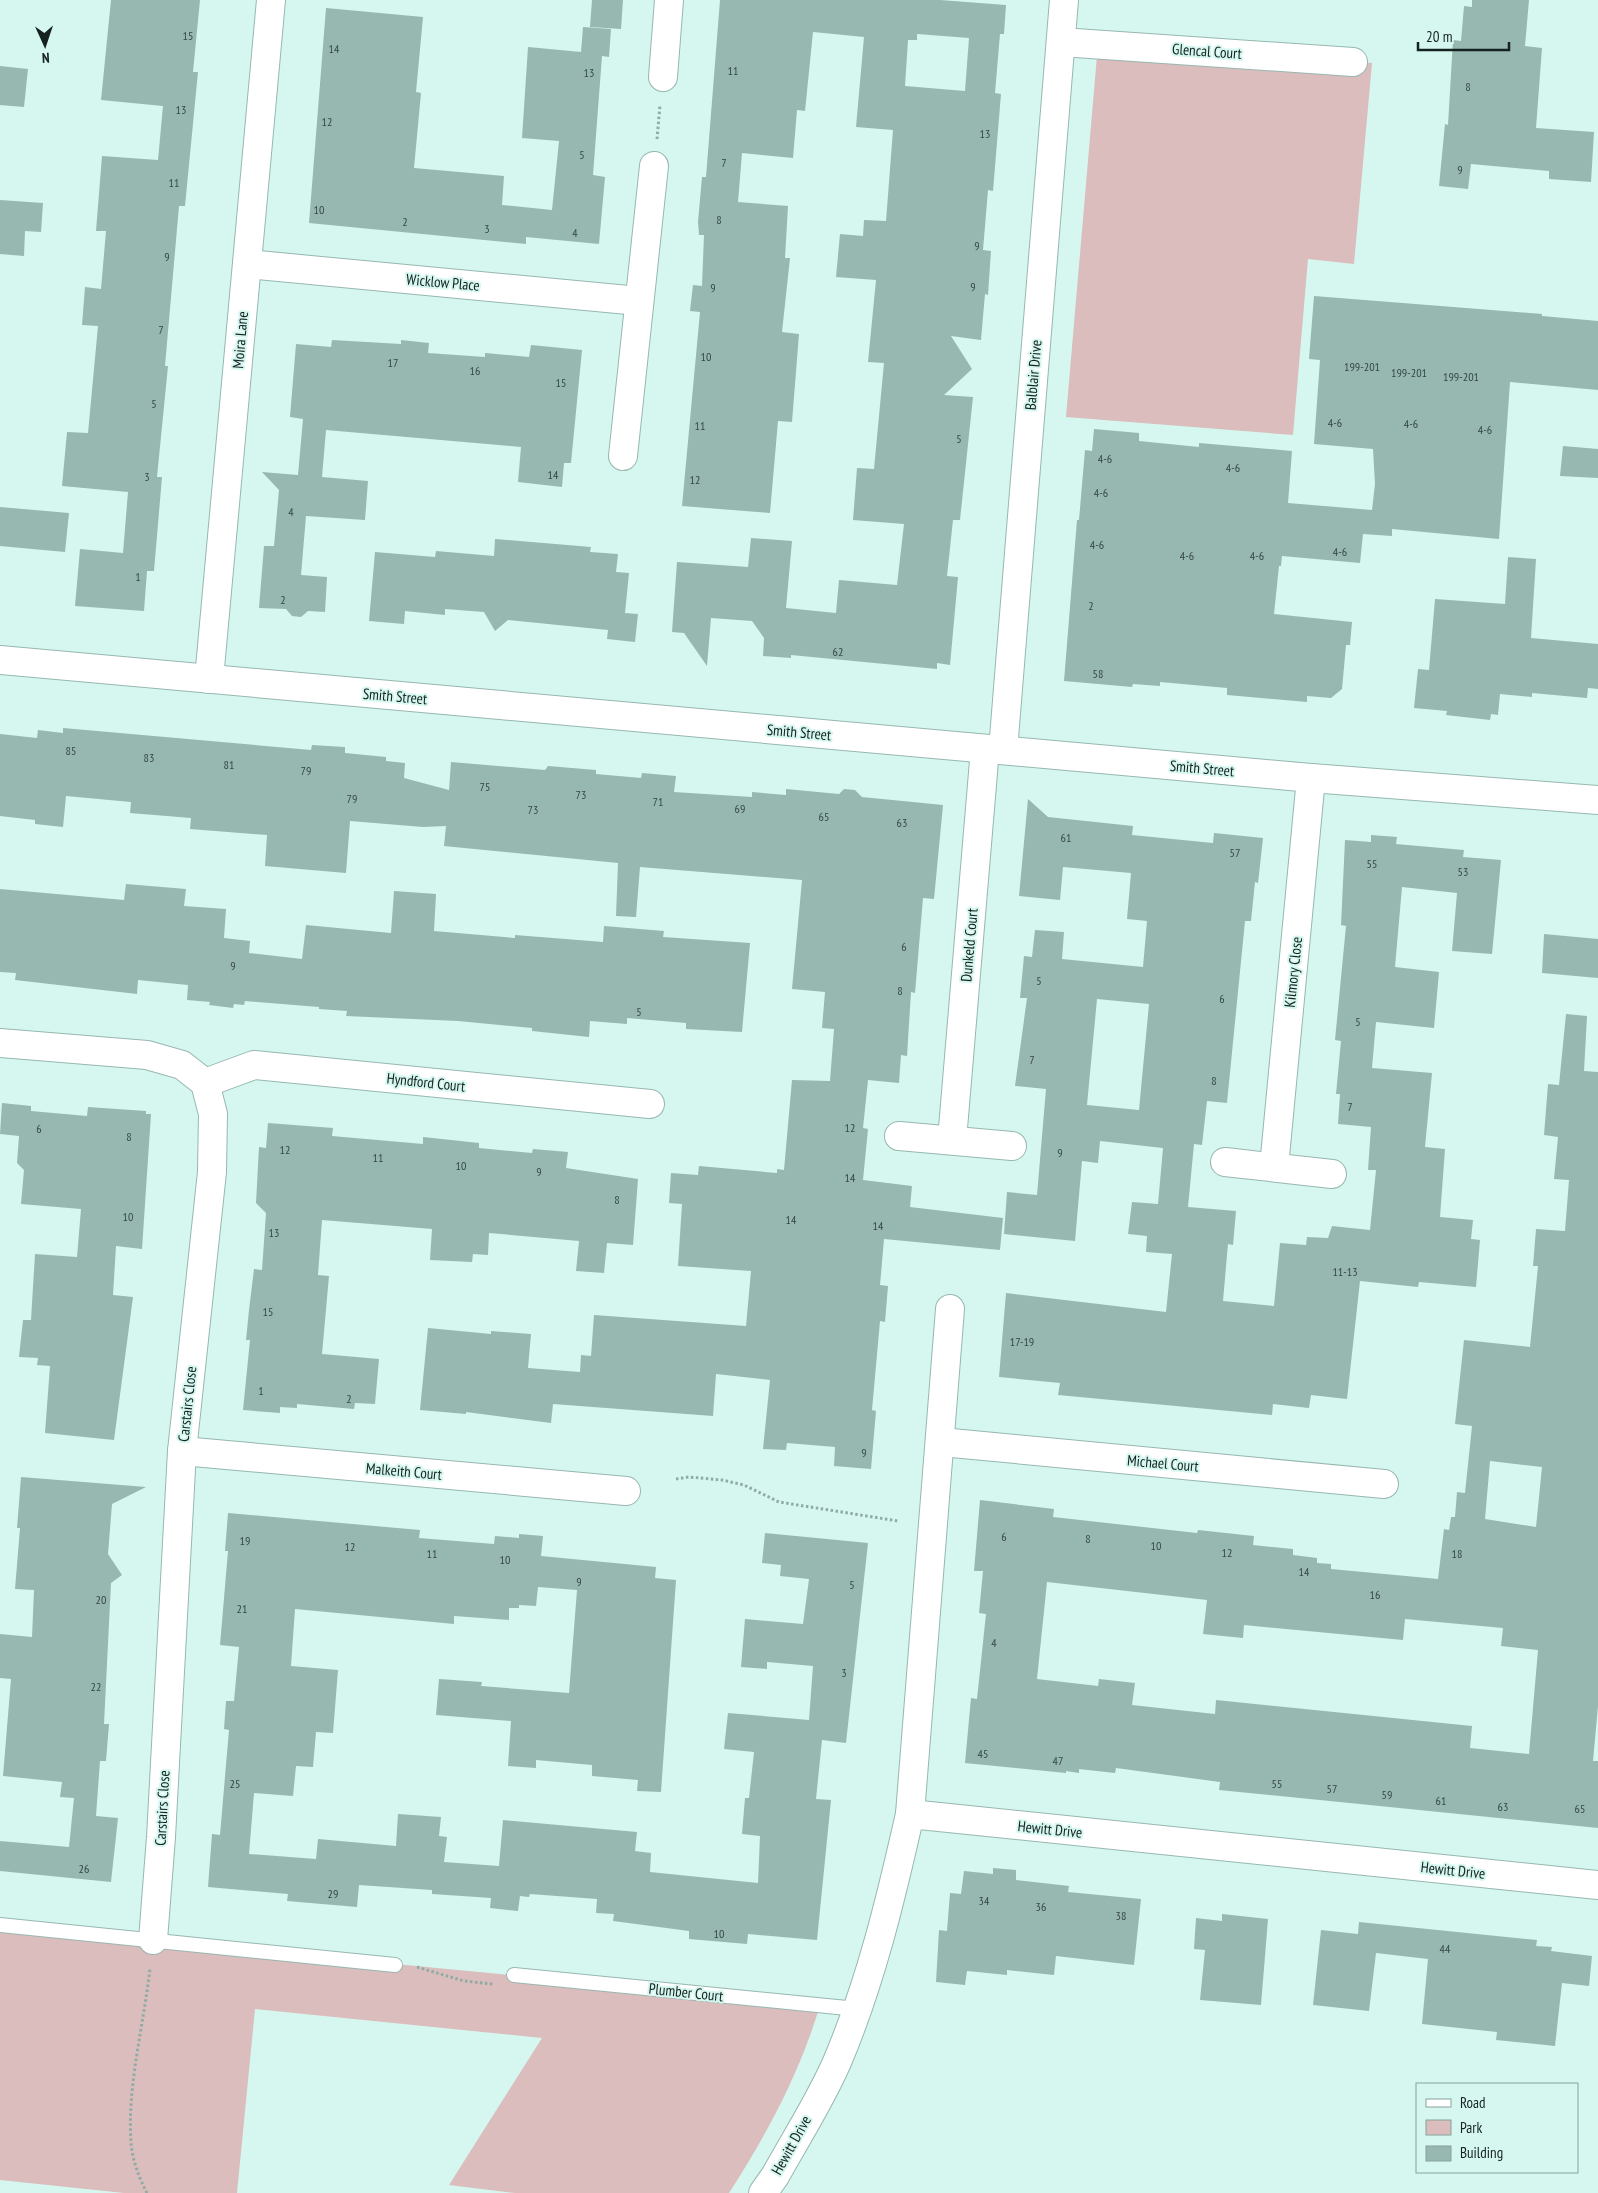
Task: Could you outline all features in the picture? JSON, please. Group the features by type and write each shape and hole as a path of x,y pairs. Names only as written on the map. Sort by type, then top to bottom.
{"street":[{"name":"Moira Lane","path":"208,679 271,0"},
{"path":"663,77 669,0"},
{"name":"Balblair Drive","path":"994,749 1064,0"},
{"name":"Glencal Court","path":"1061,42 1353,62"},
{"path":"622,456 654,166"},
{"name":"Wicklow Place","path":"247,264 639,301"},
{"name":"Smith Street","path":"0,660 1311,778 1598,800"},
{"name":"Dunkeld Court","path":"952,1140 994,749"},
{"name":"Kilmory Close","path":"1274,1167 1311,778"},
{"path":"0,1043 146,1055 182,1064 205,1083"},
{"name":"Hyndford Court","path":"205,1083 254,1065 650,1104"},
{"name":"Carstairs Close","path":"153,1940 161,1836 182,1450 212,1172 213,1114 205,1083"},
{"path":"899,1136 1012,1146"},
{"path":"1225,1162 1332,1174"},
{"path":"910,1814 941,1442 950,1309"},
{"name":"Michael Court","path":"941,1442 1384,1484"},
{"name":"Malkeith Court","path":"182,1450 626,1492"},
{"name":"Hewitt Drive","path":"763,2193 775,2176 836,2063 857,2009 890,1905 910,1814 1598,1885"}],"lane":[{"path":"0,1924 395,1964"},
{"name":"Plumber Court","path":"514,1974 857,2009"}],"path":[{"path":"654,166 663,77"},
{"path":"676,1479 722,1480 744,1485 779,1502 898,1520"},
{"path":"147,2193 139,2177 131,2143 134,2081 153,1940"},
{"path":"395,1964 418,1967 452,1978 474,1982 513,1985 514,1974"}],"green space":[{"path":"1098,44 1372,63 1354,264 1308,259 1293,435 1066,417"},
{"path":"0,1920 260,1951 820,2005 803,2055 781,2102 729,2193 515,2193 449,2185 542,2038 255,2009 237,2193 124,2193 0,2180"}],"building":[{"path":"111,0 200,0 193,72 198,72 185,206 179,206 165,366 168,366 157,477 162,477 154,571 147,571 144,611 75,606 80,549 123,553 128,492 62,486 67,432 88,433 98,326 82,325 85,287 101,289 106,231 96,231 102,156 158,160 163,106 101,100"},
{"path":"592,0 623,0 621,29 590,27"},
{"path":"720,0 940,0 1006,5 1004,34 1000,34 995,93 1001,94 993,191 988,190 983,250 991,251 988,295 985,294 981,340 951,336 972,369 944,395 973,397 960,520 953,520 947,576 958,577 950,665 937,663 937,669 791,655 791,658 763,656 764,638 752,621 711,618 707,666 684,633 672,632 677,562 748,567 751,538 792,541 786,608 836,613 839,580 897,585 904,524 853,520 857,468 874,469 884,363 868,362 876,280 836,277 840,234 863,236 864,220 886,221 893,130 856,127 864,37 813,32 805,111 797,110 793,158 742,153 738,202 788,206 785,258 790,258 782,332 799,334 792,422 778,421 770,513 682,506 700,312 690,311 693,285 702,286 704,235 699,235 698,222 702,177 706,177","holes":["917,34 969,38 965,91 905,86 908,40 917,40"]},
{"path":"1472,0 1529,0 1525,46 1542,48 1536,128 1594,132 1591,182 1549,179 1549,171 1471,164 1468,189 1439,186 1445,124 1448,125 1453,40 1461,41 1464,6 1472,7"},
{"path":"326,8 423,17 416,92 421,93 414,168 504,176 502,205 552,210 559,141 522,138 528,47 581,52 583,27 611,29 609,57 602,56 593,175 605,177 599,244 526,237 526,244 309,223"},
{"path":"0,66 28,69 24,107 0,105"},
{"path":"0,200 43,203 41,232 25,231 24,256 0,254"},
{"path":"1314,296 1542,314 1542,316 1598,321 1598,390 1510,382 1499,539 1392,529 1392,536 1363,534 1360,563 1282,556 1281,566 1279,566 1274,614 1352,622 1350,645 1346,645 1342,689 1331,698 1307,696 1307,702 1227,695 1227,688 1160,682 1160,686 1133,684 1132,687 1064,681 1077,520 1079,520 1085,450 1092,451 1094,429 1139,433 1139,441 1199,447 1199,443 1292,451 1288,503 1372,510 1375,484 1373,449 1314,444 1320,360 1309,359"},
{"path":"332,340 401,344 401,340 429,343 428,353 485,357 485,353 529,357 531,345 582,350 571,463 564,463 562,487 518,482 521,447 326,430 322,477 368,481 365,520 306,516 301,575 327,577 325,612 308,611 301,617 292,616 286,609 259,608 264,546 274,546 279,490 262,472 298,475 303,419 290,417 296,344 331,347"},
{"path":"1563,446 1598,449 1598,478 1560,476"},
{"path":"0,507 69,513 65,552 0,546"},
{"path":"495,539 591,547 590,552 618,554 616,572 629,573 625,613 638,614 635,642 607,639 608,630 508,620 495,631 484,612 445,609 445,615 405,611 404,624 369,621 375,552 435,557 436,551 494,556"},
{"path":"1508,557 1536,559 1531,638 1598,644 1598,689 1588,688 1587,698 1532,693 1532,697 1500,694 1498,715 1491,714 1490,720 1446,715 1447,711 1414,708 1418,669 1429,670 1435,599 1505,604"},
{"path":"63,728 311,750 312,745 345,747 345,753 386,757 386,761 405,763 404,778 449,790 451,762 545,770 548,766 596,770 596,774 641,778 642,773 676,776 674,792 752,797 752,792 786,795 786,789 839,794 844,789 855,790 862,797 943,805 934,899 923,898 915,993 911,992 907,1056 901,1055 899,1083 868,1080 863,1128 868,1129 863,1180 912,1186 910,1207 1003,1218 1000,1250 884,1239 880,1285 888,1286 885,1322 880,1321 872,1410 876,1411 871,1469 834,1466 835,1447 787,1443 786,1450 763,1449 770,1380 716,1374 713,1416 553,1404 551,1423 466,1412 466,1414 420,1410 428,1328 491,1334 491,1331 531,1334 528,1368 580,1372 581,1355 591,1356 594,1315 746,1326 751,1271 678,1266 682,1204 669,1203 671,1173 698,1175 699,1166 777,1173 777,1169 784,1170 792,1080 830,1081 834,1029 822,1028 825,992 792,989 802,880 640,867 636,917 616,916 618,863 444,846 446,826 423,827 350,821 346,873 265,866 267,835 190,829 191,818 130,813 131,802 66,796 63,827 35,824 35,820 0,816 0,734 37,738 38,730 63,733"},
{"path":"1028,799 1048,817 1133,826 1132,835 1213,843 1214,833 1263,838 1258,883 1255,882 1251,921 1245,921 1227,1103 1207,1101 1202,1145 1194,1144 1188,1207 1236,1211 1233,1245 1228,1244 1223,1301 1274,1306 1280,1243 1306,1245 1307,1237 1328,1238 1332,1226 1370,1230 1376,1170 1368,1170 1371,1127 1338,1124 1340,1094 1336,1094 1341,1041 1335,1040 1346,926 1341,925 1345,840 1371,842 1371,835 1397,837 1396,844 1464,850 1463,857 1501,860 1492,954 1452,951 1457,893 1402,887 1395,967 1439,972 1434,1028 1376,1022 1372,1068 1432,1073 1425,1147 1445,1149 1440,1217 1473,1220 1471,1239 1480,1240 1476,1287 1419,1282 1418,1287 1360,1281 1347,1399 1311,1395 1309,1408 1273,1404 1272,1415 1058,1395 1060,1383 999,1377 1006,1293 1166,1312 1172,1254 1146,1252 1147,1236 1128,1234 1132,1202 1158,1204 1163,1148 1100,1141 1098,1163 1082,1161 1075,1241 1004,1234 1007,1192 1037,1195 1046,1089 1015,1086 1027,998 1020,998 1024,956 1032,957 1035,930 1064,932 1062,959 1143,967 1147,921 1127,919 1131,873 1063,867 1060,900 1019,896","holes":["1097,999 1149,1004 1139,1110 1087,1105"]},
{"path":"126,884 186,889 184,906 226,909 224,938 250,941 249,953 302,959 306,925 391,933 394,891 436,894 434,931 515,938 515,935 603,942 604,926 664,931 663,937 750,943 742,1032 686,1029 686,1023 627,1018 627,1024 590,1021 589,1037 532,1031 532,1028 458,1021 346,1016 347,1011 319,1009 319,1007 245,1001 244,1005 234,1004 233,1008 209,1005 210,1002 187,1000 188,985 138,980 137,994 15,980 16,973 0,972 0,889 124,900"},
{"path":"1544,934 1598,939 1598,978 1542,973"},
{"path":"1566,1014 1587,1016 1584,1071 1598,1072 1598,1706 1593,1761 1598,1761 1598,1828 1219,1790 1220,1782 1116,1768 1115,1773 1079,1769 1079,1773 1066,1771 1066,1773 965,1763 971,1698 977,1699 986,1614 979,1613 983,1571 974,1571 980,1500 1054,1509 1053,1517 1197,1533 1198,1530 1254,1536 1253,1545 1293,1549 1293,1555 1317,1558 1317,1563 1331,1564 1331,1569 1438,1579 1444,1529 1449,1530 1451,1517 1455,1517 1457,1492 1465,1493 1472,1426 1455,1424 1464,1340 1530,1347 1538,1266 1533,1266 1536,1229 1565,1231 1569,1180 1554,1179 1558,1137 1544,1135 1548,1084 1559,1085","holes":["1490,1461 1542,1467 1536,1527 1485,1519","1047,1582 1207,1600 1203,1634 1243,1638 1244,1625 1403,1640 1405,1619 1503,1628 1501,1646 1538,1650 1529,1754 1470,1748 1472,1726 1216,1700 1215,1714 1132,1705 1135,1683 1099,1679 1098,1686 1037,1679"]},
{"path":"2,1103 31,1106 31,1111 87,1116 88,1107 146,1111 146,1114 151,1114 142,1249 116,1246 113,1295 133,1297 114,1440 45,1433 50,1366 37,1365 38,1358 19,1357 23,1320 31,1320 35,1254 77,1257 81,1209 21,1204 24,1170 17,1163 19,1136 0,1134"},
{"path":"268,1123 333,1128 332,1136 423,1144 423,1137 479,1143 479,1148 532,1153 533,1149 568,1152 566,1168 638,1179 633,1245 607,1243 604,1273 576,1271 579,1241 489,1233 488,1255 473,1254 472,1262 430,1260 432,1229 322,1220 318,1275 329,1276 322,1354 379,1359 375,1404 355,1403 354,1409 297,1404 297,1408 280,1407 280,1413 243,1410 250,1340 246,1340 249,1310 254,1269 262,1270 266,1213 256,1203 259,1147 266,1148"},
{"path":"21,1477 146,1487 112,1504 108,1554 122,1575 111,1583 104,1724 109,1724 106,1761 100,1761 96,1816 118,1818 111,1882 0,1871 0,1841 69,1847 74,1798 60,1797 62,1782 3,1776 11,1679 0,1678 0,1634 32,1637 34,1590 15,1589 20,1528 17,1528"},
{"path":"228,1513 420,1530 419,1538 494,1544 495,1536 519,1538 519,1534 543,1536 541,1556 656,1567 655,1578 676,1580 661,1792 637,1791 638,1780 592,1776 592,1765 536,1760 536,1768 508,1766 511,1721 436,1715 439,1679 482,1682 481,1686 569,1693 577,1590 538,1587 536,1606 519,1605 519,1608 509,1608 509,1620 454,1616 454,1624 295,1609 291,1666 338,1670 333,1733 316,1732 313,1767 296,1766 293,1796 254,1793 249,1854 316,1859 318,1839 396,1846 398,1814 441,1817 439,1836 447,1837 444,1862 499,1866 503,1820 637,1832 635,1851 651,1853 650,1872 758,1883 760,1836 742,1834 745,1798 749,1798 754,1752 724,1749 728,1713 809,1720 813,1666 767,1662 767,1669 741,1667 745,1619 803,1624 809,1579 780,1576 781,1565 762,1563 765,1533 868,1543 846,1743 822,1740 816,1799 831,1800 817,1940 748,1934 747,1944 689,1939 689,1931 613,1921 614,1914 596,1913 597,1899 530,1894 529,1897 520,1896 518,1911 490,1908 491,1898 432,1894 432,1890 359,1885 357,1907 287,1901 288,1894 208,1887 212,1834 220,1835 229,1730 224,1729 226,1701 234,1701 239,1647 220,1645 228,1551 225,1551"},
{"path":"993,1868 1016,1870 1016,1880 1069,1886 1068,1892 1141,1899 1134,1965 1056,1956 1054,1975 1007,1970 1007,1975 967,1971 965,1985 936,1982 939,1930 947,1931 950,1893 961,1894 964,1871 993,1874"},
{"path":"1222,1914 1268,1919 1261,2005 1200,2000 1205,1950 1194,1949 1196,1918 1222,1921"},
{"path":"1359,1922 1537,1940 1536,1946 1552,1947 1551,1951 1592,1956 1589,1986 1562,1983 1555,2046 1496,2040 1497,2032 1422,2024 1428,1959 1376,1953 1369,2011 1313,2005 1321,1930 1358,1934"}]}
